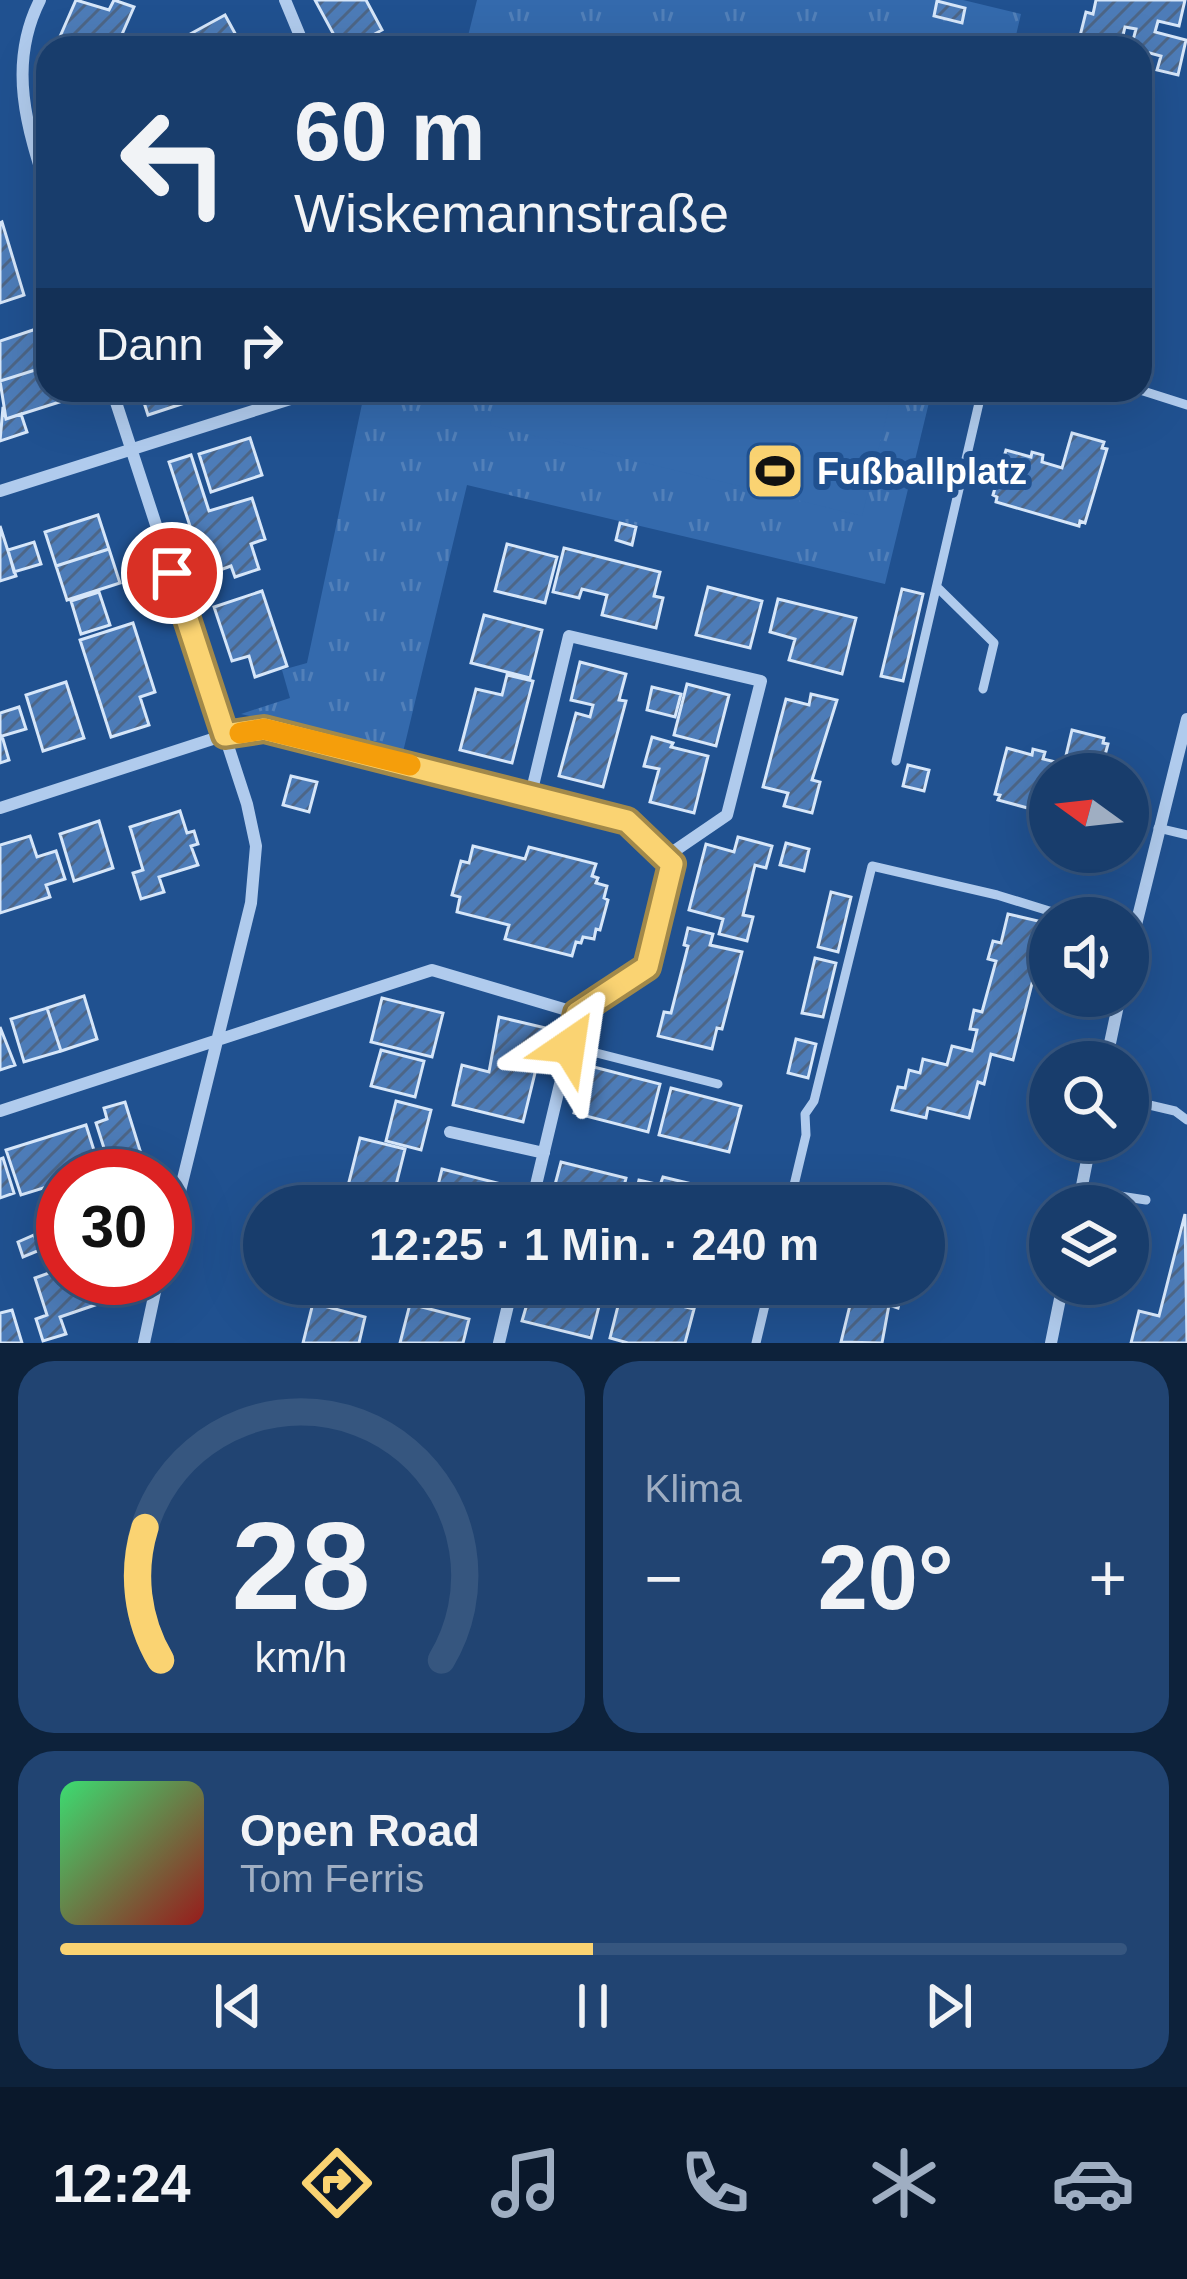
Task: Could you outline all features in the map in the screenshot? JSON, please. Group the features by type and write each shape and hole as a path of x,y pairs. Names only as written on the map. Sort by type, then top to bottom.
{"street":[{"path":"36,156 21,88 26,38 40,0"},
{"path":"285,0 300,36"},
{"path":"116,402 253,824 256,874 191,1149"},
{"path":"0,491 282,402"},
{"path":"530,798 569,636 761,681 727,815 667,856"},
{"path":"1141,897 1187,719"},
{"path":"0,808 225,735 264,729 627,821 672,864 647,967 577,1013 537,1185"},
{"path":"0,1111 432,970 577,1013"},
{"path":"450,1132 544,1153"},
{"path":"144,1343 152,1305"},
{"path":"500,1343 508,1305"},
{"path":"1051,1343 1059,1305"}],"lane":[{"path":"1152,394 1187,405"},
{"path":"896,761 979,402"},
{"path":"938,588 994,643 983,688"},
{"path":"1158,827 1187,835"},
{"path":"794,1185 806,1135 805,1114 814,1101 872,866 1029,905"},
{"path":"569,1046 718,1084"},
{"path":"1149,1105 1175,1111 1187,1120"},
{"path":"756,1343 765,1305"}],"green space":[{"path":"477,0 963,0 1021,14 1016,36 468,36"},
{"path":"362,402 929,402 885,584 467,485 403,752 241,714 290,698 282,670 307,663"},
{"name":"Fußballplatz","path":"495,402 890,402 862,516 490,425"}],"building":[{"path":"76,0 109,10 114,0 134,7 121,36 60,36"},
{"path":"315,0 366,0 382,30 371,36 334,36"},
{"path":"1096,0 1185,0 1179,26 1158,21 1155,32 1186,40 1178,75 1157,70 1161,56 1152,54 1152,36 1134,36 1136,29 1125,27 1123,36 1080,36 1086,12 1093,14"},
{"path":"937,1 965,8 962,23 934,16"},
{"path":"225,15 236,36 186,36"},
{"path":"0,223 24,295 0,303"},
{"path":"36,329 36,370 0,381 0,341"},
{"path":"36,370 36,402 60,402 6,419 0,381"},
{"path":"144,402 188,402 148,415"},
{"path":"3,407 6,419 21,414 27,432 0,441"},
{"path":"1072,433 1104,442 1102,448 1107,449 1085,523 1080,521 1079,526 996,502 993,495 1006,450 1043,455 1042,462 1062,468"},
{"path":"250,438 262,475 211,492 199,454"},
{"path":"191,455 209,511 252,498 265,539 251,544 259,569 235,577 231,566 206,575 169,462"},
{"path":"98,515 109,549 56,566 45,532"},
{"path":"620,523 636,527 632,545 616,540"},
{"path":"0,526 16,576 0,581"},
{"path":"34,542 41,564 14,572 8,550"},
{"path":"507,544 557,557 545,603 495,591"},
{"path":"564,548 660,572 654,596 663,598 656,628 602,615 607,595 582,589 579,598 553,592"},
{"path":"109,549 120,583 67,600 56,566"},
{"path":"708,587 762,601 750,648 696,635"},
{"path":"902,589 923,594 903,681 881,676"},
{"path":"262,591 287,666 255,677 249,656 232,661 214,607"},
{"path":"99,592 110,625 81,634 71,601"},
{"path":"778,599 856,618 842,674 789,660 795,639 770,632"},
{"path":"484,615 542,630 530,678 471,663"},
{"path":"133,623 155,692 140,697 149,725 111,737 80,640"},
{"path":"580,662 626,674 619,700 626,701 603,787 559,776 576,713 590,717 593,705 571,700"},
{"path":"507,675 533,681 512,763 460,750 476,689 502,695"},
{"path":"66,682 84,738 43,751 26,695"},
{"path":"687,684 729,695 716,746 674,735"},
{"path":"652,687 681,694 675,717 647,710"},
{"path":"811,694 837,700 812,780 820,782 812,813 784,806 788,793 763,787 786,699 809,705"},
{"path":"19,707 26,729 2,736 9,760 0,763 0,713"},
{"path":"1072,730 1104,738 1103,743 1108,744 1106,753 1067,753"},
{"path":"652,737 708,756 694,813 650,802 659,769 644,766"},
{"path":"1007,748 1029,754 1029,808 998,800 1000,795 995,794"},
{"path":"908,765 929,770 924,791 903,786"},
{"path":"291,776 317,782 309,812 283,805"},
{"path":"180,811 187,833 194,831 198,844 191,846 198,865 159,877 164,892 141,899 133,873 143,870 130,827"},
{"path":"99,821 113,868 74,881 60,834"},
{"path":"30,836 37,857 56,851 65,879 46,885 50,897 0,913 0,845"},
{"path":"738,837 772,846 766,868 755,865 743,915 753,917 747,941 719,934 723,919 689,910 706,844 734,852"},
{"path":"786,843 809,849 804,871 780,865"},
{"path":"473,846 525,859 529,847 596,864 592,876 598,878 596,883 607,886 604,898 608,900 594,939 583,937 581,943 576,942 572,956 505,939 509,925 457,912 460,897 452,895 461,861 469,863"},
{"path":"831,892 851,897 838,952 818,947"},
{"path":"1008,914 1029,919 1029,996 1013,1060 991,1054 969,1118 928,1108 926,1118 892,1110 898,1087 905,1088 909,1070 920,1073 923,1059 947,1065 952,1046 972,1051 977,1030 970,1029 974,1010 982,1012 996,961 988,959 993,941 1001,943"},
{"path":"688,928 713,934 710,945 742,952 722,1029 717,1028 712,1049 658,1036 664,1012 671,1013"},
{"path":"815,958 836,963 823,1017 802,1013"},
{"path":"84,996 97,1039 61,1051 47,1008"},
{"path":"382,998 443,1013 432,1057 371,1042"},
{"path":"47,1008 61,1051 24,1062 11,1019"},
{"path":"499,1017 546,1028 523,1122 453,1105 462,1065 489,1072"},
{"path":"0,1027 15,1065 0,1070"},
{"path":"796,1039 816,1044 808,1078 788,1073"},
{"path":"381,1050 424,1061 415,1097 371,1086"},
{"path":"586,1065 660,1084 648,1132 574,1113"},
{"path":"671,1088 741,1106 729,1152 659,1135"},
{"path":"396,1101 431,1110 421,1150 386,1141"},
{"path":"125,1102 140,1149 104,1149 96,1123 107,1119 104,1108"},
{"path":"86,1125 94,1149 36,1149 36,1190 21,1195 6,1150"},
{"path":"360,1138 405,1149 396,1185 348,1185"},
{"path":"0,1159 14,1193 0,1198"},
{"path":"561,1162 626,1178 624,1185 555,1185"},
{"path":"442,1169 505,1185 438,1185"},
{"path":"663,1177 696,1185 660,1185"},
{"path":"1185,1214 1187,1343 1131,1343 1139,1311 1159,1316"},
{"path":"34,1235 36,1252 23,1257 18,1242"},
{"path":"44,1305 95,1305 60,1317 66,1334 43,1341 36,1319 47,1315"},
{"path":"312,1305 365,1317 359,1343 303,1343"},
{"path":"410,1305 469,1319 463,1343 400,1343"},
{"path":"527,1305 599,1305 591,1338 522,1321"},
{"path":"618,1305 694,1309 685,1343 628,1343 610,1338"},
{"path":"850,1305 889,1305 882,1343 841,1342"},
{"path":"12,1310 22,1343 0,1343 0,1313"}],"slow traffic":[{"path":"240,733 264,729 410,765"}],"place":[{"name":"Fußballplatz","path":"775,471"}],"route":[{"path":"172,573 225,735 264,729 627,821 667,856 672,864 647,967 577,1013 569,1046"}]}
